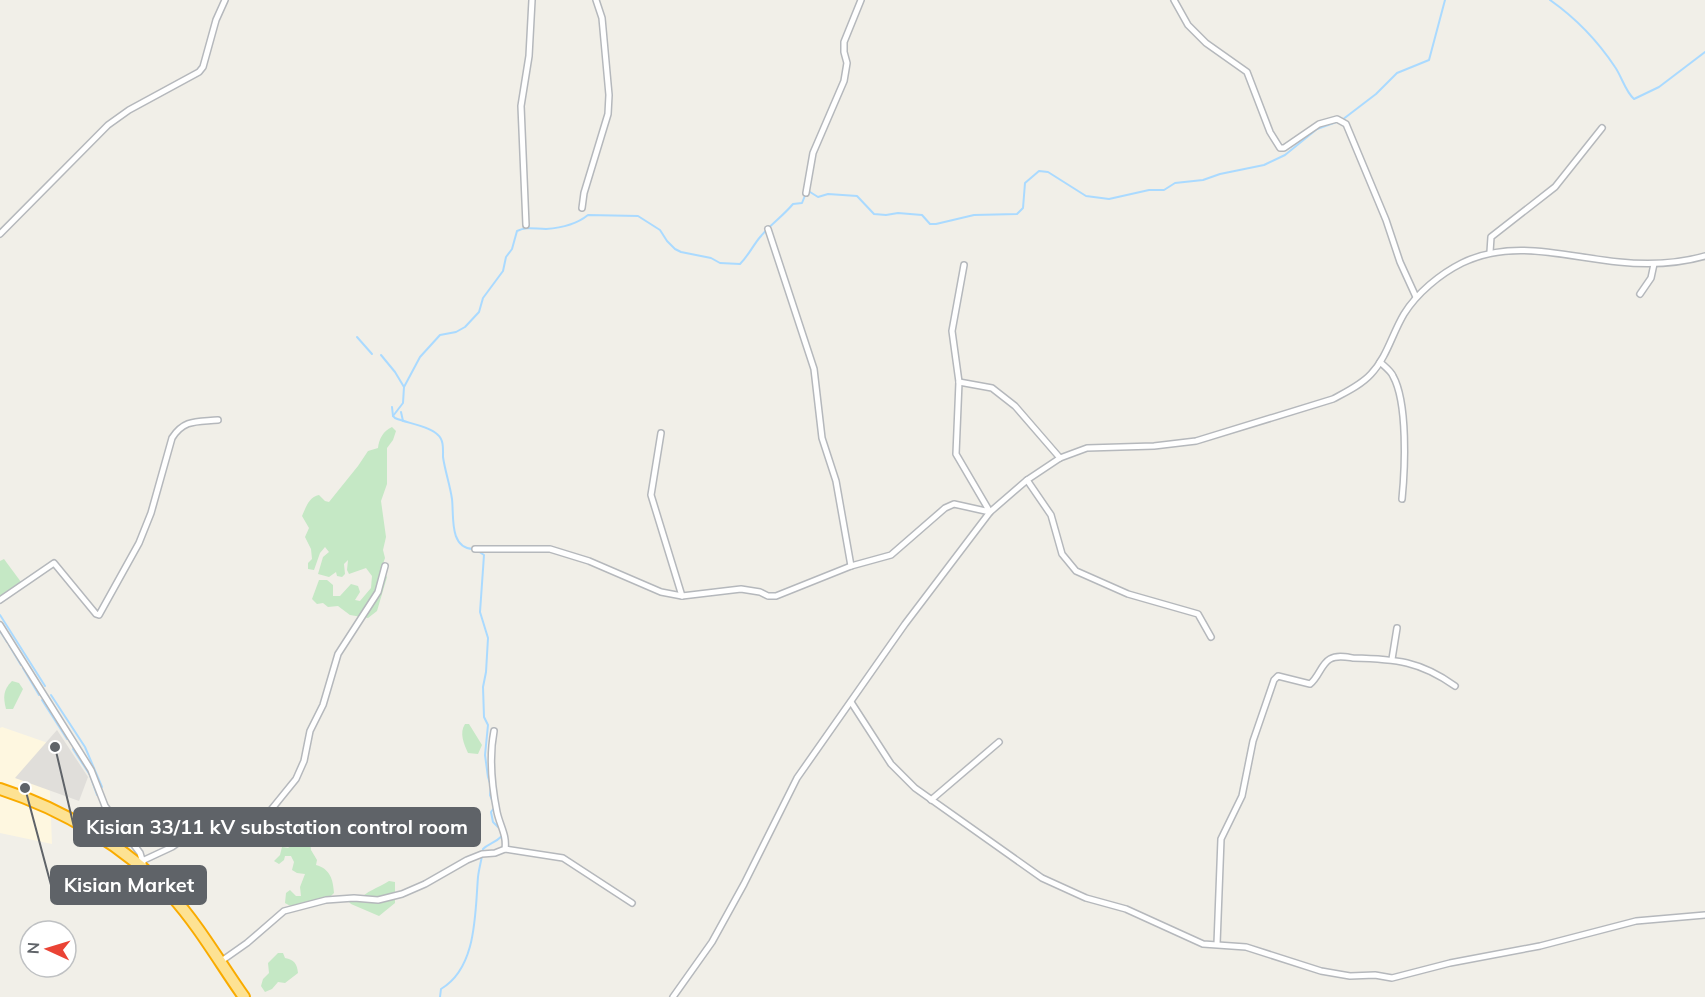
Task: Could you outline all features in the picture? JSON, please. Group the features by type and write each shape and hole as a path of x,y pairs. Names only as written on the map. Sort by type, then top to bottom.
{"highway":[{"path":"0,789 51,809 79,824 144,866 173,897 244,997"}],"street":[{"path":"0,234 108,125 129,110 199,72 203,67 216,20 225,0"},
{"path":"526,225 521,106 529,56 532,0"},
{"path":"582,208 584,193 608,114 609,95 602,18 596,0"},
{"path":"806,193 813,153 844,81 847,63 844,42 861,0"},
{"path":"1174,0 1188,25 1206,43 1247,72 1270,132 1280,148 1284,148 1319,124 1337,119 1346,124 1416,297"},
{"path":"1491,252 1491,237 1556,187 1602,128"},
{"path":"768,229 814,369 822,438 836,481 851,566"},
{"path":"673,997 712,942 797,778 942,573 990,512 1027,480 1060,458 1087,448 1154,446 1196,441 1333,399 1351,390 1370,376 1416,297 1461,263 1491,252 1518,249 1547,251 1619,262 1654,264 1688,261 1705,256"},
{"path":"1640,294 1651,278 1654,264"},
{"path":"964,265 952,331 959,382 956,454 990,512"},
{"path":"1380,362 1393,376 1401,404 1405,463 1402,499"},
{"path":"959,382 992,388 1015,406 1060,458"},
{"path":"0,600 54,563 99,615 140,543 172,438 179,427 186,423 218,420"},
{"path":"661,433 651,495 682,596"},
{"path":"1027,480 1051,516 1062,554 1076,571 1128,594 1198,614 1210,637"},
{"path":"475,549 550,549 589,561 661,592 682,596 741,589 776,596 851,566 891,555 945,508 954,504 990,512"},
{"path":"0,625 91,770 105,807 140,853 144,866 214,817 230,822 242,833 253,832 277,805 296,779 304,761 310,731 322,705 338,654 378,592 386,566"},
{"path":"1392,659 1397,628"},
{"path":"1216,944 1221,839 1242,796 1253,741 1274,680 1278,676 1287,677 1310,684 1317,678 1325,663 1333,657 1392,659 1434,672 1455,686"},
{"path":"851,702 891,764 915,788 1042,878 1086,898 1126,909 1203,944 1246,946 1321,971 1350,976 1375,975 1392,978 1450,963 1540,946 1636,921 1705,915"},
{"path":"494,731 491,747 494,790 498,814 506,838 505,849"},
{"path":"931,800 999,742"},
{"path":"220,962 247,943 284,911 326,900 354,898 378,900 402,894 467,860 505,849 563,858 632,903"}],"shaded area":[{"path":"0,728 48,743 52,844 0,833"},
{"path":"57,730 88,777 79,801 15,778"}],"green space":[{"path":"392,427 396,431 387,448 387,484 381,501 386,537 383,550 385,558 381,570 387,577 377,611 368,618 350,615 338,606 328,607 323,603 317,604 312,599 319,580 327,580 333,585 333,596 340,596 351,584 358,586 360,592 355,600 360,601 371,588 372,576 366,568 349,574 348,560 344,564 345,574 342,577 337,576 336,572 329,577 318,574 323,557 329,552 325,547 320,553 314,570 308,569 308,563 312,559 311,549 305,537 309,528 302,516 308,503 316,496 319,495 329,502 368,451 378,448 382,436"},
{"path":"4,559 21,582 0,597 0,561"},
{"path":"12,681 19,683 23,689 13,709 6,709 4,694"},
{"path":"465,724 469,724 482,745 478,754 468,753 466,750 462,735"},
{"path":"270,817 279,824 288,825 294,836 310,839 311,850 317,860 316,865 325,869 332,879 334,893 324,901 304,907 285,903 286,893 290,890 296,896 301,896 300,887 305,874 292,870 294,862 291,856 285,856 279,864 274,861 280,855 282,847 289,848 280,837 274,834 261,837 256,835 258,827"},
{"path":"389,881 395,882 395,903 379,916 349,902 358,901 368,892"},
{"path":"278,953 283,953 285,958 294,962 298,973 285,983 278,982 272,989 265,992 261,986 263,979 269,973 268,963"}],"waterway":[{"path":"473,549 465,547 456,537 452,499 440,437 429,429 393,416 403,403 404,387 420,357 440,335 456,332 465,327 479,312 483,298 503,271 517,231 528,228 563,227 588,215 638,216 660,230 667,241 681,252 711,258 720,263 740,264 758,239 793,204 802,203 806,193 810,192 818,197 828,194 857,196 874,214 922,215 930,224 936,224 974,215 1017,214 1023,208 1025,183 1039,171 1048,172 1086,196 1109,199 1149,190 1164,190 1175,183 1203,180 1264,165 1285,155 1317,129 1342,120 1376,94 1397,73 1429,60 1445,0"},
{"path":"1550,0 1578,22 1594,39 1615,67 1634,99 1659,87 1705,52"},
{"path":"357,337 372,354"},
{"path":"381,355 404,387"},
{"path":"392,407 393,416"},
{"path":"401,412 403,421"},
{"path":"478,551 484,555 480,612 488,638 483,687 484,717 488,725 485,755 493,802"},
{"path":"0,615 45,686"},
{"path":"0,631 7,642"},
{"path":"9,645 21,665"},
{"path":"23,668 39,695"},
{"path":"51,695 85,747 102,787"},
{"path":"42,700 67,739"},
{"path":"73,749 90,775 97,795"},
{"path":"440,997 441,989 453,980 468,954 472,939 483,849 502,836 502,831 493,822 491,812 494,808"}],"place":[{"name":"Kisian 33/11 kV substation control room","path":"55,747"},
{"name":"Kisian Market","path":"25,788"}]}
